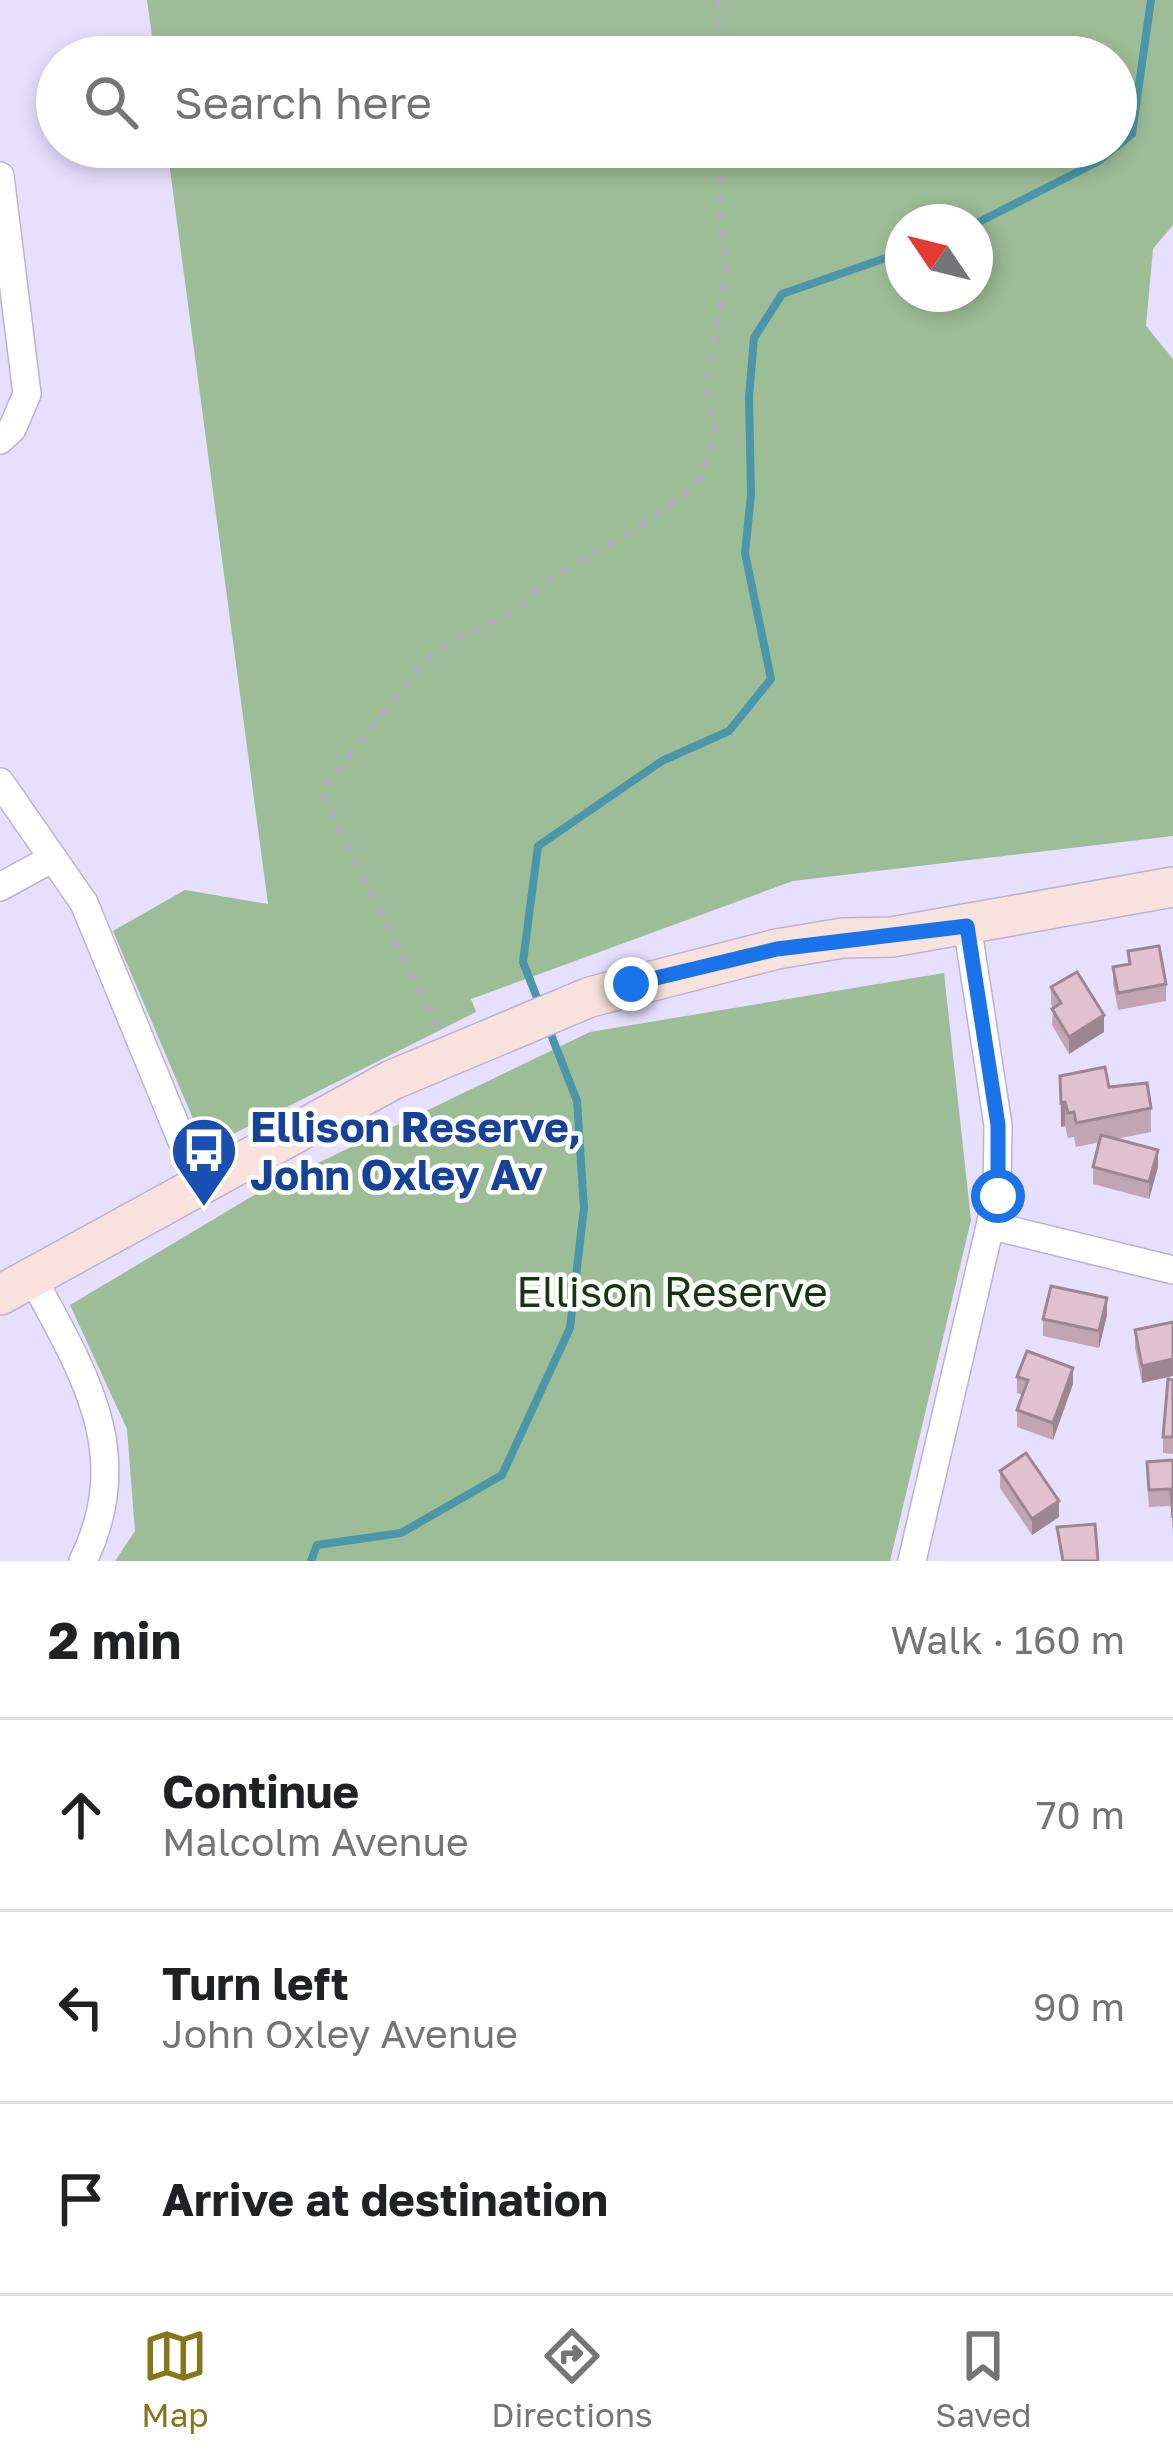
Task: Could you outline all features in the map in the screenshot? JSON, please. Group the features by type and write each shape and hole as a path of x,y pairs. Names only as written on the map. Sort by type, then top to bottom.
{"street":[{"path":"0,176 27,373 21,412 0,440"},
{"path":"0,782 84,903 200,1184"},
{"path":"0,887 53,858"},
{"path":"83,1561 102,1505 106,1469 102,1432 88,1383 16,1286 378,1088 590,997 777,949 967,926 1173,887"},
{"path":"912,1561 993,1226 1000,1170 998,1125 967,926"},
{"path":"993,1226 1173,1270"}],"path":[{"path":"718,0 718,36"},
{"path":"451,1054 321,790 425,661 450,641 511,613 550,578 637,529 700,478 715,437 706,384 727,267 720,224 720,168"}],"green space":[{"path":"147,0 1173,0 1173,225 1153,249 1146,326 1173,359 1173,836 793,881 471,999 476,1012 225,1138 200,1135 113,931 185,890 268,904 170,168 1137,168 1137,36 152,36"},
{"name":"Ellison Reserve","path":"944,973 971,1220 890,1561 115,1561 135,1531 127,1429 70,1305 266,1188 590,1032"}],"building":[{"path":"1159,946 1166,984 1118,993 1113,967 1130,964 1128,951"},
{"path":"1077,972 1104,1015 1069,1037 1052,1009 1061,1003 1051,987"},
{"path":"1105,1067 1109,1087 1147,1083 1151,1108 1076,1123 1074,1112 1068,1113 1065,1102 1061,1103 1060,1076"},
{"path":"1101,1135 1158,1150 1149,1182 1093,1167"},
{"path":"1051,1286 1107,1298 1099,1331 1043,1319"},
{"path":"1173,1322 1173,1359 1142,1366 1135,1330"},
{"path":"1027,1351 1073,1368 1053,1423 1017,1410 1028,1380 1017,1377"},
{"path":"1168,1379 1173,1380 1173,1437 1163,1437"},
{"path":"1026,1453 1059,1501 1032,1519 1000,1471"},
{"path":"1173,1460 1173,1518 1171,1489 1149,1490 1147,1462"},
{"path":"1095,1524 1098,1561 1063,1561 1057,1527"}],"waterway":[{"path":"1137,99 1151,0"},
{"path":"993,215 1085,168"},
{"path":"541,1008 523,962 538,846 662,761 729,731 771,679 745,553 754,338 782,294 885,258"},
{"path":"311,1561 317,1545 401,1533 502,1475 570,1328 584,1208 577,1101 548,1027"}],"place":[{"name":"Ellison Reserve, John Oxley Av","path":"204,1209"}],"route":[{"path":"631,984 777,949 967,926 998,1125 998,1196"}]}
